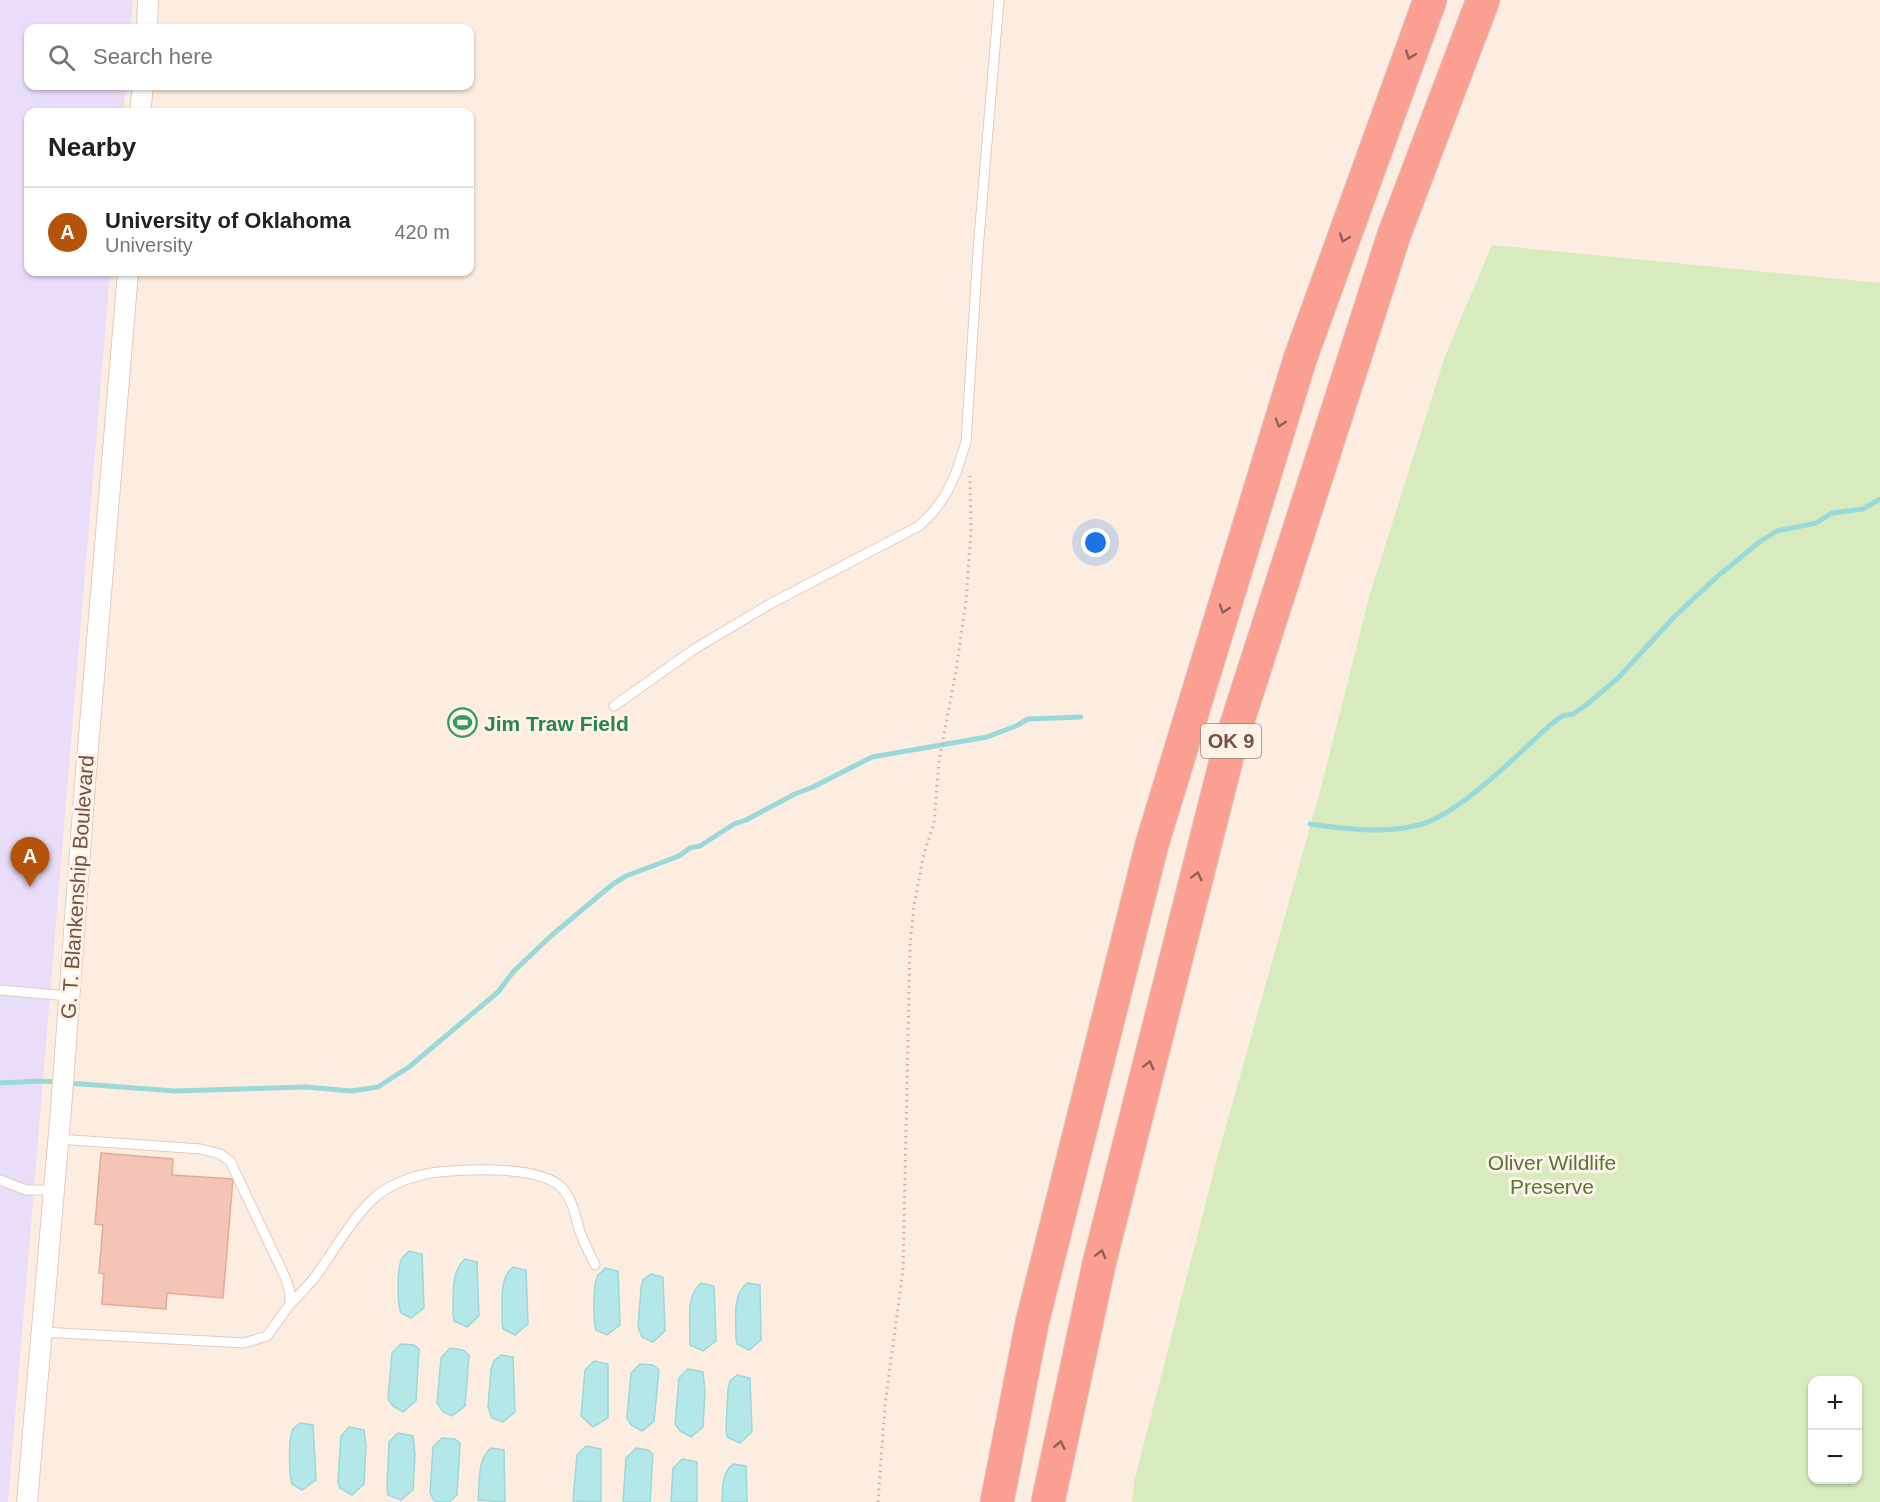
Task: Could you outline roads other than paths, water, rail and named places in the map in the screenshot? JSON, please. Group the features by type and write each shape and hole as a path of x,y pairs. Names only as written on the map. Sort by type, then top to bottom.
{"highway":[{"name":"OK 9","path":"997,1502 1032,1323 1152,844 1300,359 1430,0"},
{"name":"OK 9","path":"1048,1502 1099,1264 1230,745 1394,235 1483,0"}],"street":[{"path":"140,108 143,90"},
{"name":"G. T. Blankenship Boulevard","path":"27,1502 128,276"}],"lane":[{"path":"614,706 696,648 770,604 919,526 946,494 966,442 979,239 999,0"},
{"path":"0,990 69,996"},
{"path":"58,1139 201,1149 220,1154 230,1161 285,1277 290,1293 290,1305"},
{"path":"42,1332 244,1343 267,1336 290,1305 314,1279 354,1221 373,1199 412,1178 438,1172 515,1170 540,1175 563,1189 595,1265"},
{"path":"0,1180 26,1190 54,1190"}],"water":[{"path":"409,1251 422,1254 424,1308 411,1318 401,1313 398,1294 400,1263"},
{"path":"465,1259 477,1262 479,1316 467,1327 454,1321 453,1314 455,1277 460,1264"},
{"path":"513,1267 526,1270 528,1324 515,1335 503,1329 502,1322 503,1285 508,1272"},
{"path":"605,1268 618,1271 620,1325 607,1335 596,1330 594,1311 596,1280"},
{"path":"651,1274 663,1277 665,1331 653,1342 642,1337 638,1327 641,1288 643,1280"},
{"path":"701,1283 714,1286 716,1341 703,1351 690,1345 691,1301 696,1288"},
{"path":"747,1283 760,1285 761,1340 749,1350 737,1344 736,1337 737,1301 742,1288"},
{"path":"401,1344 414,1345 419,1349 416,1401 403,1412 393,1406 388,1399 392,1353"},
{"path":"450,1348 463,1350 469,1355 465,1406 452,1416 443,1412 437,1403 441,1358"},
{"path":"501,1355 513,1357 515,1412 503,1422 492,1418 488,1408 491,1369 494,1361"},
{"path":"594,1361 608,1364 608,1418 593,1427 581,1416 585,1370"},
{"path":"640,1364 653,1365 659,1370 654,1421 642,1431 631,1425 627,1418 631,1373"},
{"path":"688,1369 703,1372 705,1392 703,1427 691,1437 680,1431 675,1424 679,1378"},
{"path":"737,1375 750,1378 752,1432 740,1443 727,1437 726,1430 728,1389 730,1381"},
{"path":"300,1423 313,1425 316,1480 302,1490 292,1484 290,1465 291,1434"},
{"path":"349,1427 364,1430 366,1446 364,1484 352,1495 340,1488 338,1482 341,1436"},
{"path":"398,1433 413,1436 415,1454 413,1490 401,1500 388,1495 387,1488 389,1442"},
{"path":"442,1438 455,1439 460,1443 457,1495 449,1502 435,1502 430,1493 433,1447"},
{"path":"586,1446 601,1449 601,1502 573,1501 577,1455"},
{"path":"491,1448 504,1450 505,1502 478,1500 481,1465 483,1458"},
{"path":"636,1448 648,1450 653,1454 650,1502 623,1502 626,1458"},
{"path":"682,1459 697,1462 697,1502 671,1502 673,1468"},
{"path":"733,1464 746,1466 747,1502 722,1502 726,1472"}],"waterway":[{"path":"1310,824 1378,830 1405,828 1435,819 1488,782 1550,725 1562,716 1573,714 1585,706 1618,678 1674,617 1719,575 1761,541 1777,531 1816,523 1832,513 1863,509 1880,499"},
{"path":"68,1083 175,1091 306,1087 352,1091 378,1087 409,1067 498,992 514,971 552,935 613,884 626,876 679,856 690,848 700,846 734,824 872,757 987,737 1028,719 1081,717"},
{"path":"0,1083 58,1082"}],"place":[{"name":"Jim Traw Field","path":"463,723"},
{"name":"University of Oklahoma","path":"30,887"}],"park label":[{"name":"Oliver Wildlife Preserve","path":"1552,1174"}]}
